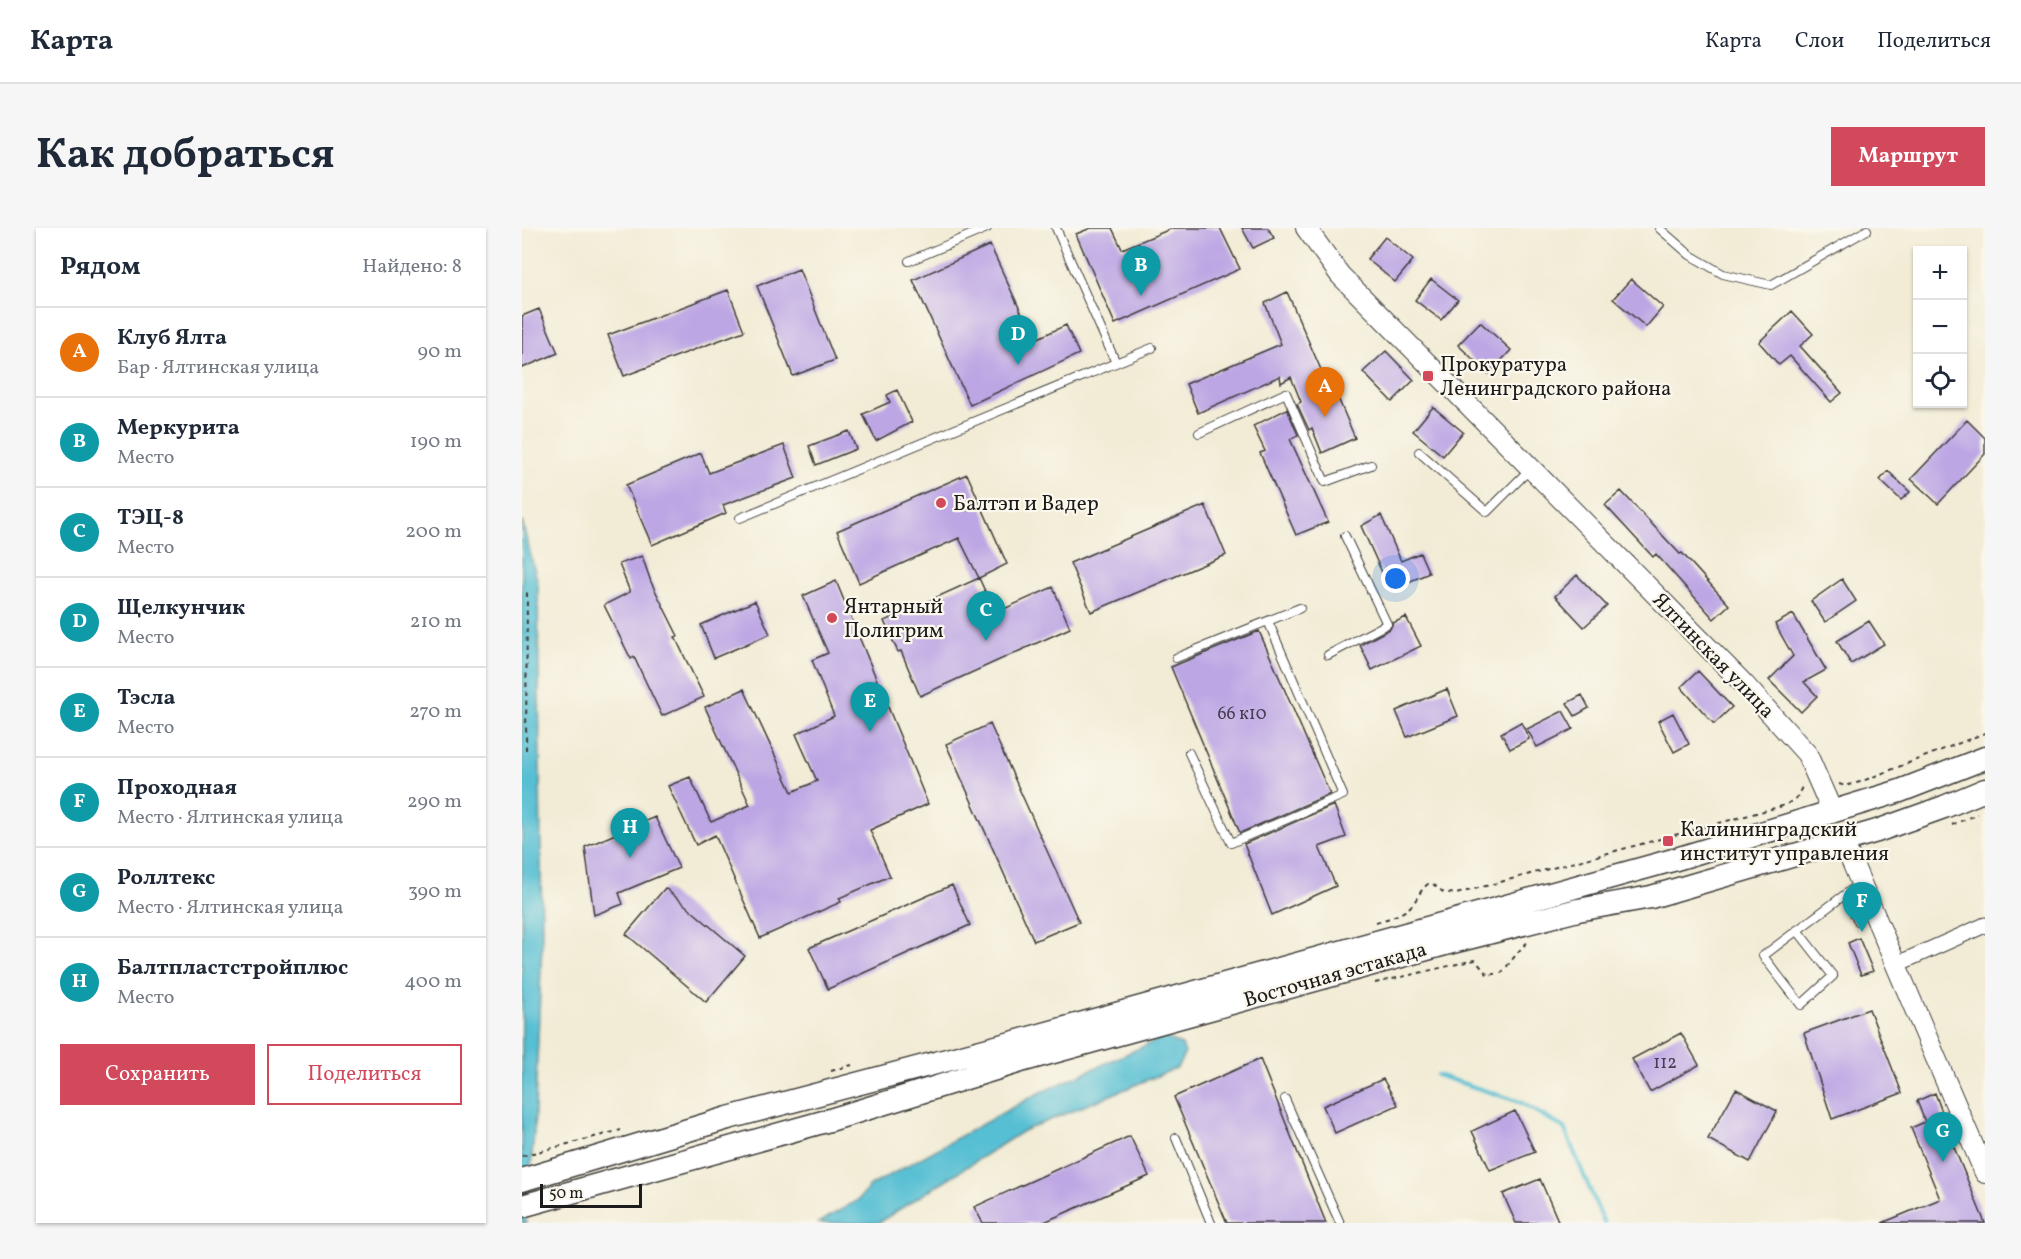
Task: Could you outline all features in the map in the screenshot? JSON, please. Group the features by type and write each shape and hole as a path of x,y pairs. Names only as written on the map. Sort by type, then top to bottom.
{"main road":[{"name":"Восточная эстакада","path":"522,1180 822,1092 1015,1042 1793,825 1920,784 1985,758"},
{"name":"Восточная эстакада","path":"522,1206 830,1120 1021,1061 1449,943 1578,910 1651,897 1843,841 1933,812 1985,790"},
{"name":"Ялтинская улица","path":"1832,811 1843,841"}],"street":[{"name":"Ялтинская улица","path":"1306,228 1340,275 1743,683 1807,754 1832,811"},
{"name":"Ялтинская улица","path":"1843,841 1985,1173"},
{"path":"1895,965 1985,925"}],"lane":[{"path":"909,261 987,228"},
{"path":"1056,228 1116,363"},
{"path":"1659,228 1689,255 1723,273 1771,285 1867,230"},
{"path":"740,518 1152,348"},
{"path":"1199,433 1286,393 1325,482 1371,465"},
{"path":"1419,452 1487,513 1531,468"},
{"path":"1328,656 1387,624 1345,537"},
{"path":"1176,658 1300,608"},
{"path":"1189,753 1230,843 1343,795 1268,621"},
{"path":"1797,930 1833,976 1801,1005 1763,956 1797,930 1861,883"},
{"path":"1845,895 1857,921"},
{"path":"1285,1100 1340,1223"},
{"path":"1176,1138 1211,1223"}],"path":[{"path":"526,750 527,591"},
{"path":"1836,783 1845,786 1860,782 1985,733"},
{"path":"1367,925 1395,916 1411,906 1421,890 1428,884 1433,884 1443,892 1456,894 1786,805 1797,797 1802,787 1801,776 1815,771"},
{"path":"1366,986 1474,960 1488,975 1502,973 1512,962 1518,949 1528,941"},
{"path":"838,1069 861,1063"}],"water":[{"path":"522,521 538,584 542,944 534,1134 526,1223 522,1223"},
{"path":"1164,1037 1182,1045 1185,1053 1177,1068 1023,1131 878,1223 818,1223 858,1200 870,1186 1035,1095"}],"building":[{"path":"1091,228 1112,228 1122,249 1173,228 1220,228 1240,269 1115,324 1076,234"},
{"path":"1242,228 1268,228 1274,238 1253,248"},
{"path":"1385,237 1413,260 1395,282 1367,259"},
{"path":"990,245 1034,340 1066,325 1079,354 970,405 913,280"},
{"path":"799,269 835,360 793,376 757,286"},
{"path":"1431,279 1458,300 1441,320 1415,300"},
{"path":"1631,279 1663,307 1646,327 1613,299"},
{"path":"728,290 744,331 624,376 608,335"},
{"path":"1287,292 1326,381 1330,379 1355,438 1322,453 1312,428 1309,430 1297,404 1301,402 1291,377 1281,383 1280,376 1198,413 1186,384 1281,344 1265,303"},
{"path":"539,309 558,353 522,368 522,316"},
{"path":"1792,311 1813,334 1800,346 1842,393 1831,402 1790,356 1779,365 1759,342"},
{"path":"1480,322 1511,350 1489,374 1458,345"},
{"path":"1386,351 1414,380 1392,402 1363,372"},
{"path":"897,390 912,422 876,441 863,414 890,402 887,395"},
{"path":"1433,407 1463,432 1443,456 1413,431"},
{"path":"1287,409 1298,435 1290,439 1328,522 1296,535 1260,453 1265,451 1253,426"},
{"path":"1967,420 1985,438 1985,454 1938,504 1911,479"},
{"path":"849,431 856,449 816,465 809,446"},
{"path":"784,445 796,478 723,505 726,513 652,545 626,485 701,453 709,473"},
{"path":"1888,471 1910,492 1901,500 1880,480"},
{"name":"Балтэп и Вадер","path":"967,474 1007,564 979,578 959,538 859,583 837,531"},
{"path":"1621,491 1729,605 1714,619 1656,554 1653,557 1605,505"},
{"path":"1205,505 1226,555 1091,612 1070,563"},
{"path":"1381,515 1401,561 1420,553 1429,573 1390,590 1361,526"},
{"path":"642,556 651,582 678,636 675,637 704,697 662,716 634,657 631,659 604,605 630,592 619,564"},
{"path":"1577,575 1607,606 1584,627 1555,596"},
{"path":"979,578 995,613 1053,587 1070,628 920,696 901,651 898,652 884,621"},
{"path":"1842,579 1856,601 1825,622 1811,601"},
{"path":"836,581 928,804 870,830 890,876 839,898 841,902 760,938 715,835 696,845 668,786 690,777 711,822 750,805 705,707 744,689 792,792 817,781 796,734 834,716 812,660 828,653 803,596"},
{"path":"755,601 770,634 714,658 701,625"},
{"path":"1793,614 1826,670 1804,682 1817,696 1801,712 1769,680 1793,656 1775,624"},
{"path":"1406,617 1421,646 1372,670 1360,645 1390,629 1393,623"},
{"path":"1869,621 1884,644 1851,664 1837,641"},
{"path":"1259,631 1330,794 1240,833 1171,667"},
{"path":"1698,671 1732,707 1714,724 1681,687"},
{"path":"1447,689 1458,716 1407,737 1396,711"},
{"path":"1582,695 1589,708 1575,716 1567,703"},
{"path":"1563,711 1573,729 1537,747 1527,729"},
{"path":"1673,713 1689,744 1674,752 1658,721"},
{"path":"1521,722 1529,739 1510,749 1501,733"},
{"path":"990,724 1079,922 1034,941 946,744"},
{"path":"1334,805 1346,837 1319,847 1336,886 1272,915 1244,844"},
{"path":"655,817 679,868 619,893 623,904 594,915 585,847"},
{"path":"952,885 970,925 828,989 809,948"},
{"path":"665,888 745,956 706,1002 626,934"},
{"path":"1859,938 1873,971 1861,975 1848,943"},
{"path":"1869,1009 1902,1093 1832,1119 1804,1033"},
{"path":"1681,1033 1699,1065 1650,1092 1632,1059"},
{"path":"1260,1059 1326,1223 1227,1223 1174,1097"},
{"path":"1383,1079 1398,1105 1335,1133 1323,1106"},
{"path":"1736,1089 1777,1111 1750,1162 1708,1139"},
{"path":"1935,1093 1942,1112 1940,1113 1985,1223 1882,1223 1940,1199 1911,1128 1925,1122 1917,1101"},
{"path":"1515,1111 1535,1152 1490,1170 1472,1131"},
{"path":"1130,1136 1149,1176 1042,1223 983,1223 974,1207"},
{"path":"1540,1179 1559,1223 1516,1223 1503,1194"}],"waterway":[{"path":"1437,1075 1520,1102 1564,1128 1604,1223"}],"place":[{"name":"Меркурита","path":"1141,296"},
{"name":"Щелкунчик","path":"1018,365"},
{"name":"Прокуратура Ленинградского района","path":"1428,376"},
{"name":"Клуб Ялта","path":"1325,417"},
{"name":"Балтэп и Вадер","path":"941,503"},
{"name":"Янтарный Полигрим","path":"832,618"},
{"name":"ТЭЦ-8","path":"986,641"},
{"name":"Тэсла","path":"870,732"},
{"name":"Калининградский институт управления","path":"1668,841"},
{"name":"Балтпластстройплюс","path":"630,858"},
{"name":"Проходная","path":"1862,932"},
{"name":"Роллтекс","path":"1943,1162"}]}
